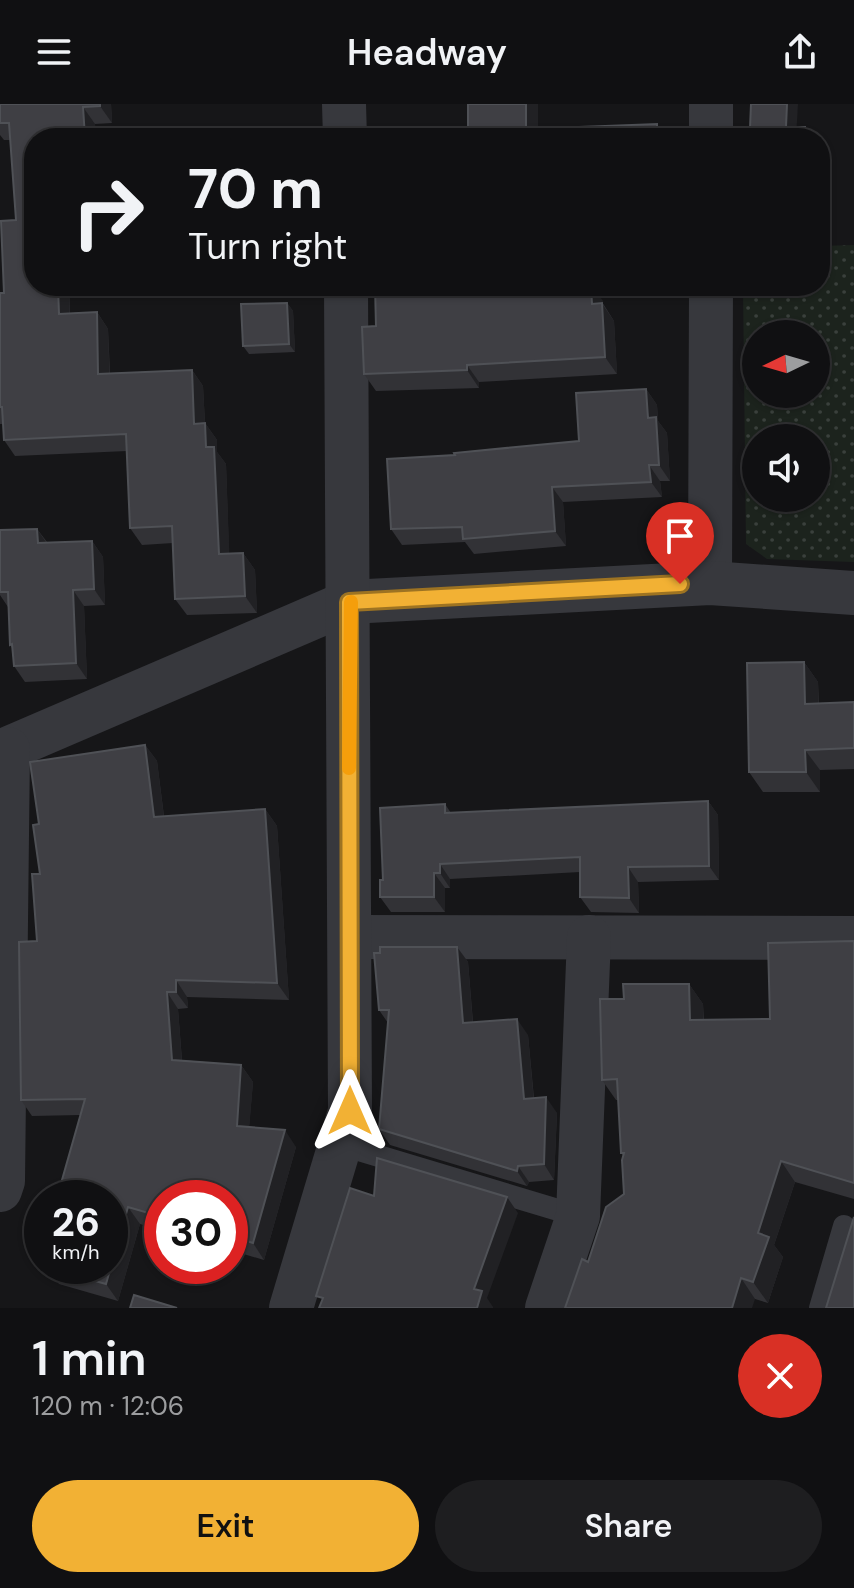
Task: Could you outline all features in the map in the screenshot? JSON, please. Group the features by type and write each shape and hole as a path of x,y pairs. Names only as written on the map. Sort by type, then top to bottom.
{"street":[{"path":"344,104 345,128"},
{"path":"711,104 711,128"},
{"path":"291,1308 350,1111 346,296"},
{"path":"710,583 711,296"},
{"path":"0,1190 3,1181 4,750 349,602 710,583 854,593"},
{"path":"350,937 854,938"},
{"path":"547,1308 578,1216 589,937"}],"lane":[{"path":"342,1145 578,1216"},
{"path":"820,1308 844,1226"}],"shaded area":[{"path":"854,245 854,562 767,559 746,544 746,512 830,512 830,424 745,424 744,408 830,408 830,320 743,320 743,296 830,296 830,246"}],"building":[{"path":"0,104 100,104 83,107 84,128 24,128 24,296 58,296 59,314 97,312 98,374 192,370 194,424 205,423 206,447 214,447 219,554 243,553 245,596 175,599 172,526 130,528 126,434 4,440 0,407 0,293 4,293 1,221 16,220 9,123 0,123"},
{"path":"468,104 526,104 526,128 468,128"},
{"path":"751,104 787,104 786,127 805,128 750,128"},
{"path":"657,124 657,128 552,128"},
{"path":"375,296 592,296 592,304 602,303 605,357 467,365 467,370 364,374 362,327 376,326"},
{"path":"287,303 289,344 243,346 241,304"},
{"path":"646,389 648,418 656,417 659,465 649,465 651,482 552,487 555,531 463,539 462,527 391,529 387,459 579,441 576,393"},
{"path":"37,529 38,543 92,541 94,589 73,590 76,663 14,666 8,592 0,592 0,530"},
{"path":"804,662 805,704 854,702 854,748 805,750 806,772 749,772 747,663"},
{"path":"145,745 154,817 265,809 277,983 176,980 176,992 167,992 172,1060 241,1065 237,1126 285,1130 253,1243 248,1241 248,1180 144,1180 144,1212 128,1207 128,1180 62,1180 85,1099 21,1100 19,942 37,941 32,874 40,874 33,825 39,824 30,762"},
{"path":"708,801 709,866 628,867 629,898 580,897 580,857 440,864 440,873 434,873 434,897 380,897 380,880 383,880 380,808 445,804 445,813"},
{"path":"854,941 854,1183 781,1161 758,1233 769,1237 753,1282 741,1278 732,1308 565,1308 582,1259 588,1262 606,1207 624,1194 624,1153 621,1153 617,1079 602,1080 600,999 624,999 623,984 689,984 690,1020 770,1019 768,943"},
{"path":"380,947 457,947 463,1023 517,1019 524,1099 546,1097 544,1164 518,1166 517,1171 379,1129 389,1010 379,1010 374,953 380,953"},
{"path":"377,1158 507,1197 474,1289 482,1291 477,1308 319,1308 323,1298 316,1296 350,1188 374,1196"},
{"path":"854,1217 854,1308 826,1308"},
{"path":"134,1295 177,1308 130,1308"}],"slow traffic":[{"path":"349,768 351,602"}],"route":[{"path":"350,1111 349,602 680,584"}]}
